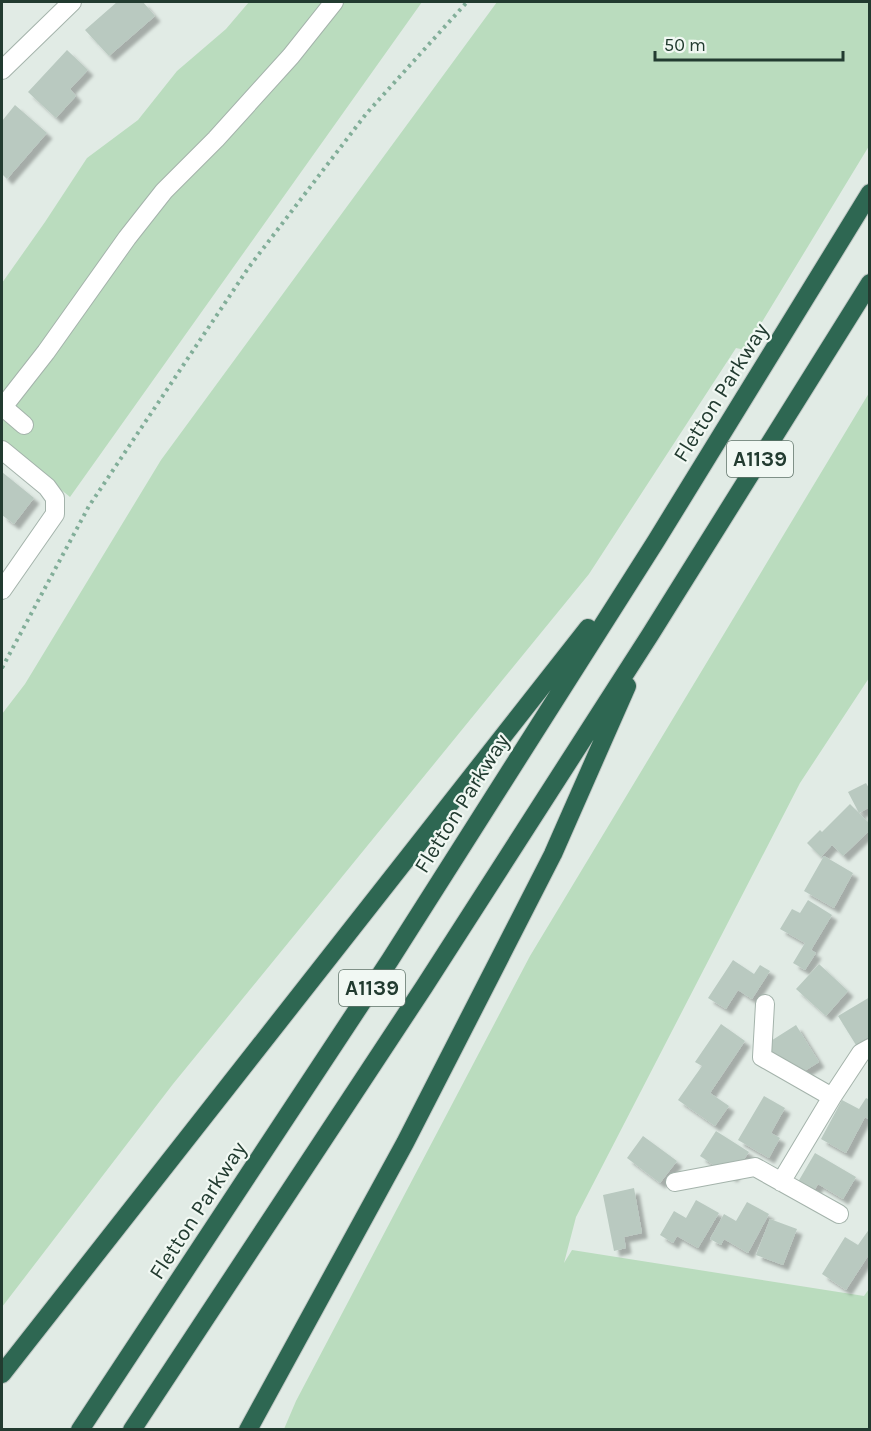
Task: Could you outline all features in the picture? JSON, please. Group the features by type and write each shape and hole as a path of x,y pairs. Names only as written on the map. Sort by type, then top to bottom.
{"highway":[{"name":"Fletton Parkway","path":"80,1430 390,960 656,541 870,193"},
{"name":"A1139","path":"132,1430 424,987 650,635 870,283"},
{"path":"2,1374 656,541"},
{"path":"248,1430 405,1143 553,854 650,635"}],"street":[{"path":"2,70 72,2"},
{"path":"24,425 2,407 46,352 127,238 164,191 216,139 283,64 334,2"},
{"path":"2,450 47,487 55,498 55,514 2,590"},
{"path":"765,1004 762,1057 832,1097"},
{"path":"781,1182 861,1053 870,1047"},
{"path":"675,1182 754,1167 839,1214"}],"path":[{"path":"2,668 89,506 249,267 366,114 467,2"}],"green space":[{"path":"249,2 422,2 70,497 2,441 2,283 87,158 138,120 177,71 226,29"},
{"path":"497,2 869,2 869,146 745,350 736,348 589,574 173,1084 2,1307 2,714 25,684 161,460"},
{"path":"869,393 869,678 800,783 576,1217 564,1263 572,1250 864,1296 869,1289 869,1429 284,1429 296,1401 530,956"}],"building":[{"path":"117,2 143,2 155,16 109,56 85,30"},
{"path":"67,50 88,70 70,89 76,96 56,118 28,92"},
{"path":"15,105 47,133 7,179 2,174 2,121"},
{"path":"2,472 34,498 14,524 2,515"},
{"path":"866,783 870,790 870,807 859,813 848,792"},
{"path":"850,804 870,824 870,830 843,856 832,845 821,857 807,843 820,830 822,832"},
{"path":"824,856 853,873 834,908 804,891"},
{"path":"808,900 832,915 811,950 816,953 805,970 793,963 805,943 780,929 792,909 800,913"},
{"path":"733,960 754,974 760,965 770,971 752,999 738,990 726,1009 708,998"},
{"path":"819,964 848,991 826,1016 796,989"},
{"path":"870,997 870,1037 856,1045 838,1016"},
{"path":"721,1024 745,1041 710,1093 729,1106 715,1126 678,1100 702,1066 695,1062"},
{"path":"796,1025 819,1062 795,1077 783,1058 777,1062 766,1044"},
{"path":"764,1096 785,1108 771,1133 780,1138 769,1158 738,1140"},
{"path":"866,1098 870,1100 870,1120 865,1117 846,1153 821,1139 842,1100 859,1109"},
{"path":"716,1131 749,1152 732,1177 700,1156"},
{"path":"643,1136 677,1161 660,1183 627,1158"},
{"path":"815,1153 856,1177 843,1199 818,1184 811,1196 795,1187"},
{"path":"634,1188 642,1233 624,1237 626,1248 614,1251 603,1195"},
{"path":"696,1200 719,1213 698,1248 677,1236 673,1243 660,1235 674,1211 686,1218"},
{"path":"747,1202 769,1214 748,1253 724,1239 721,1245 710,1239 724,1214 736,1221"},
{"path":"770,1219 797,1229 783,1265 756,1255"},
{"path":"870,1228 870,1253 846,1290 822,1274 845,1237 858,1245"}]}
